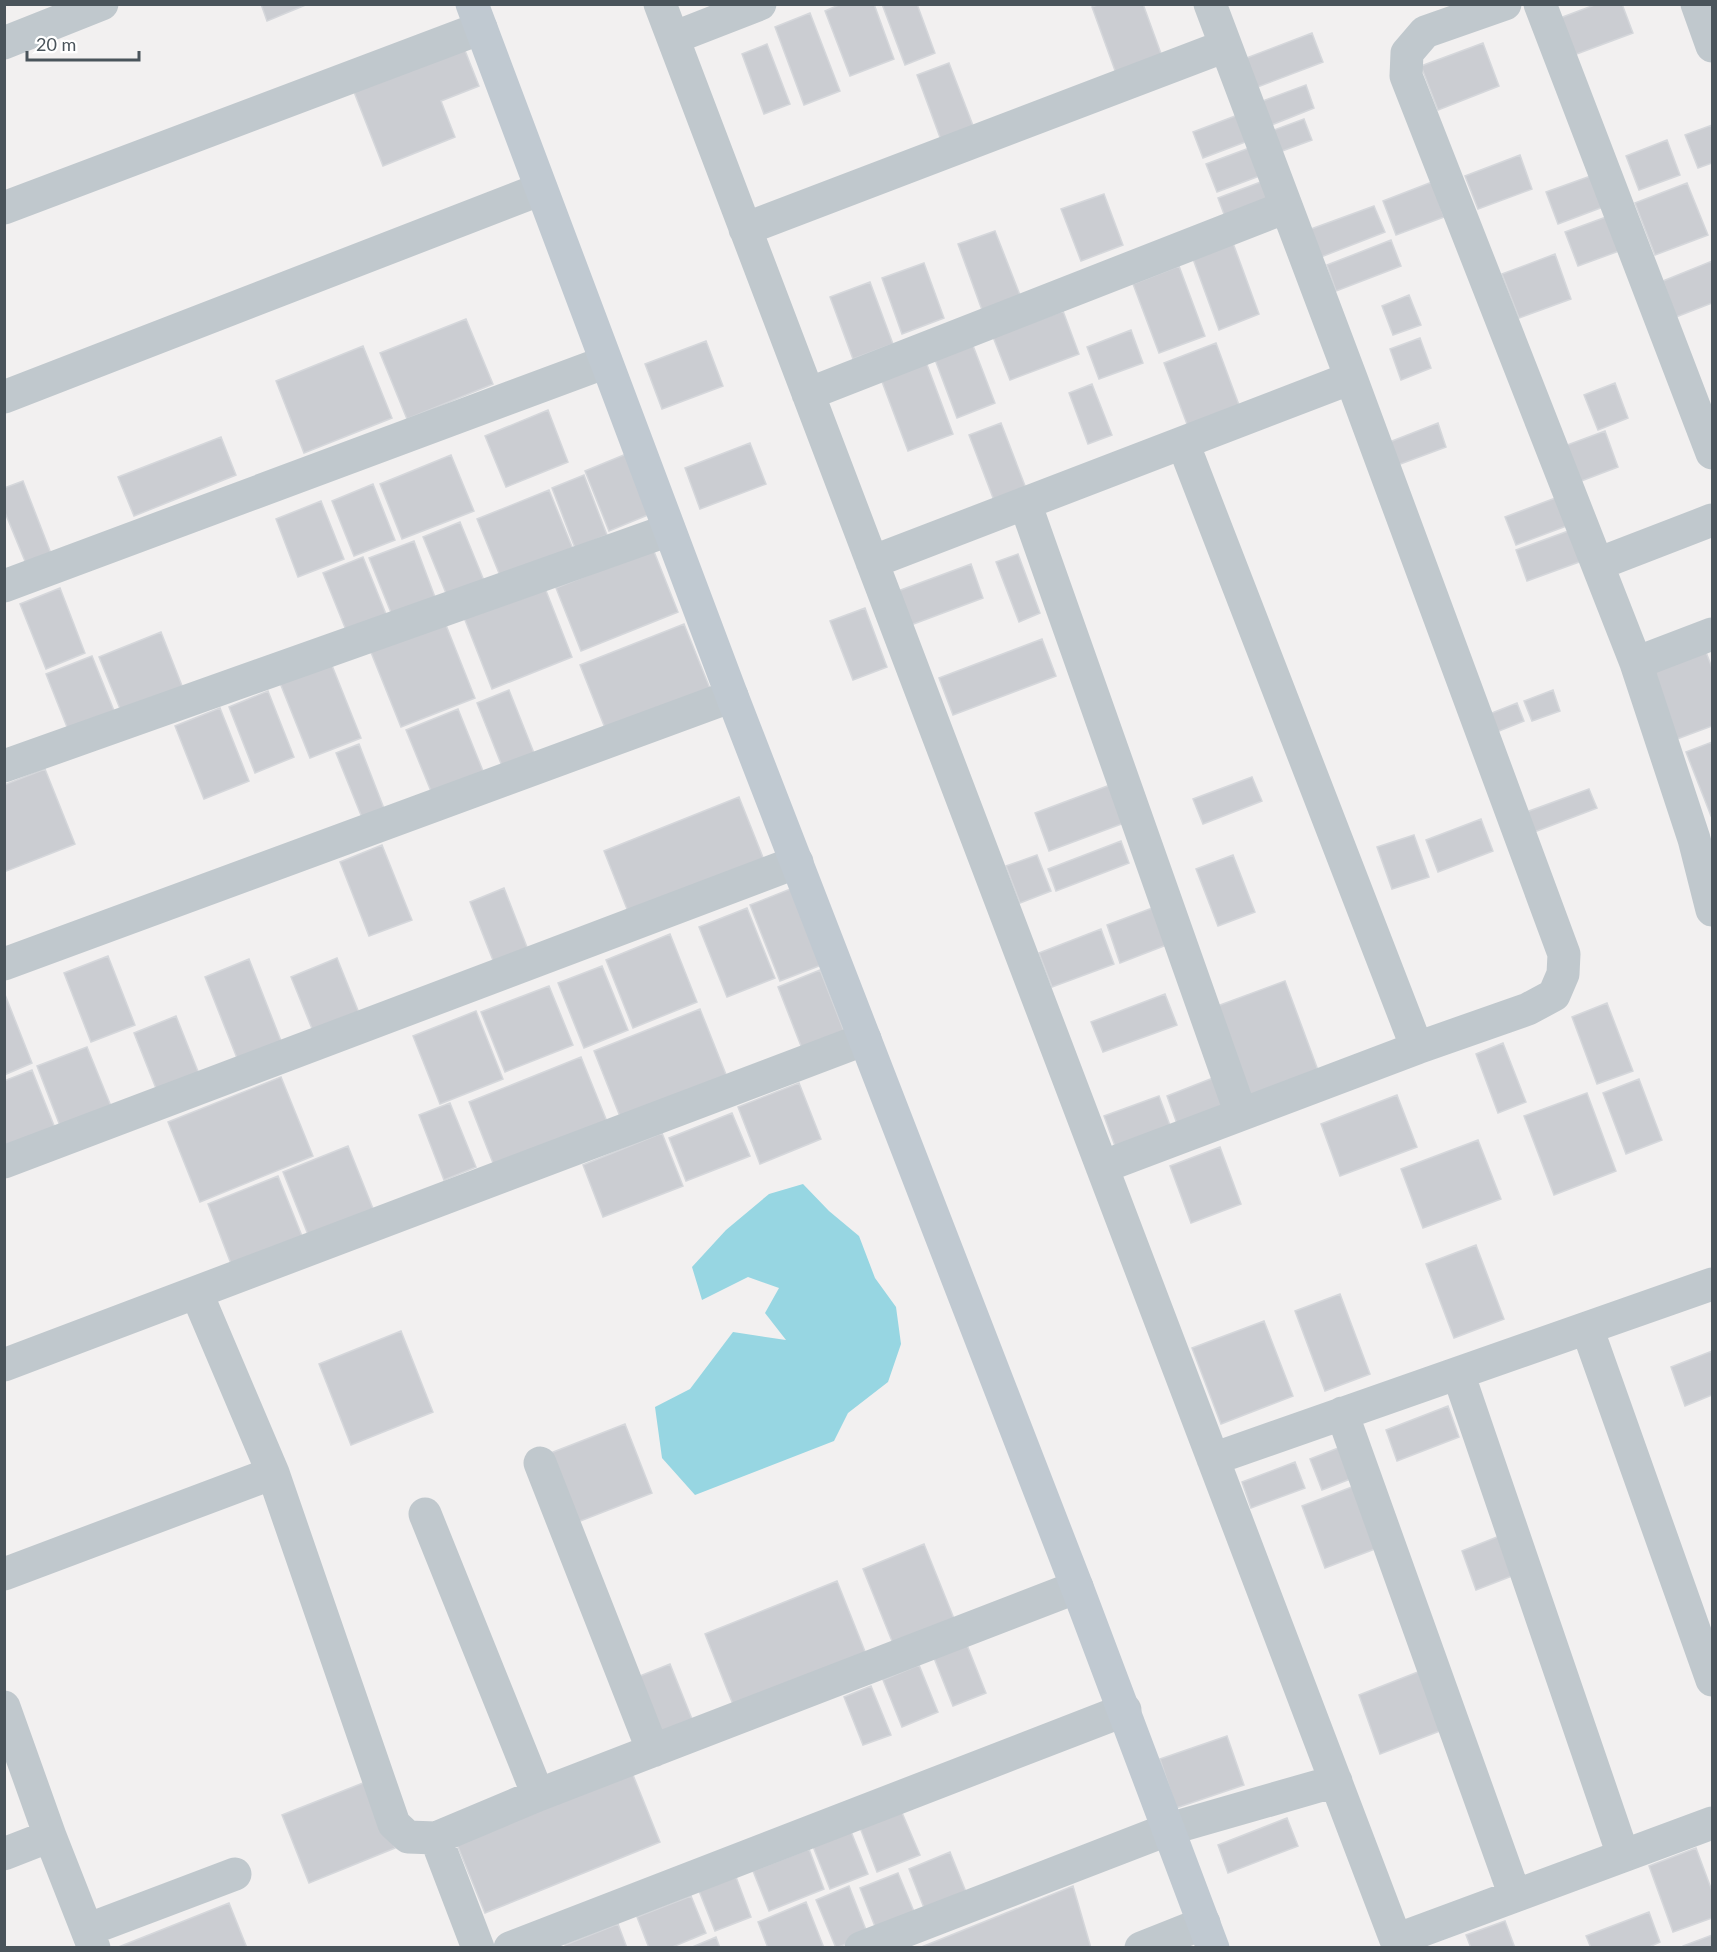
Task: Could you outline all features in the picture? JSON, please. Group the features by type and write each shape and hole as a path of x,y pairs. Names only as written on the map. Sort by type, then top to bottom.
{"street":[{"path":"4,43 102,4"},
{"path":"660,4 1397,1944 1515,1896 1713,1822"},
{"path":"673,38 760,4"},
{"path":"1102,1167 1417,1048 1528,1009 1554,994 1563,974 1564,954 1210,4"},
{"path":"1505,4 1425,32 1407,53 1406,76 1703,835 1713,910"},
{"path":"1540,4 1713,453"},
{"path":"1697,4 1713,46"},
{"path":"4,208 476,16 732,696 1125,1710 1209,1935 1141,1947"},
{"path":"745,229 1226,46"},
{"path":"4,397 541,189"},
{"path":"808,394 1286,207"},
{"path":"4,586 606,362"},
{"path":"872,562 1351,378"},
{"path":"1183,443 1417,1048"},
{"path":"1025,503 1241,1114"},
{"path":"1598,564 1713,520"},
{"path":"4,766 669,530"},
{"path":"1636,663 1713,634"},
{"path":"4,964 732,696"},
{"path":"4,1162 797,862"},
{"path":"4,1365 197,1294 866,1039"},
{"path":"1213,1459 1713,1284"},
{"path":"197,1294 273,1473 394,1824 408,1837 436,1838 538,1796 1077,1587"},
{"path":"1587,1328 1713,1680"},
{"path":"1458,1373 1623,1856"},
{"path":"1342,1413 1515,1896"},
{"path":"540,1463 653,1751"},
{"path":"4,1574 273,1473"},
{"path":"425,1514 538,1796"},
{"path":"4,1707 50,1836 91,1939 235,1874"},
{"path":"510,1947 1125,1710"},
{"path":"861,1947 1169,1829 1336,1781"},
{"path":"4,1854 50,1836"},
{"path":"436,1838 478,1947"}],"water":[{"path":"803,1184 829,1211 859,1236 875,1278 896,1307 901,1344 888,1382 848,1413 834,1441 695,1495 662,1458 655,1407 690,1389 733,1332 786,1340 765,1313 779,1288 748,1277 702,1300 692,1267 726,1230 769,1194"}],"building":[{"path":"261,4 308,4 267,21"},
{"path":"841,4 874,4 894,59 850,76 825,11"},
{"path":"882,4 917,4 935,53 905,65"},
{"path":"1100,4 1143,4 1163,59 1117,76 1092,7"},
{"path":"1597,4 1622,4 1633,33 1574,55 1560,18"},
{"path":"810,13 840,91 804,105 775,27"},
{"path":"1312,33 1323,62 1255,88 1244,59"},
{"path":"1483,43 1499,86 1438,110 1421,66"},
{"path":"767,44 790,104 764,114 742,54"},
{"path":"464,48 479,86 441,101 455,137 383,166 354,92"},
{"path":"949,63 974,128 941,140 917,75"},
{"path":"1306,85 1314,108 1269,126 1260,102"},
{"path":"1243,113 1253,139 1203,158 1193,132"},
{"path":"1304,119 1312,140 1274,154 1266,133"},
{"path":"1712,125 1712,163 1698,168 1685,135"},
{"path":"1667,140 1680,175 1639,190 1626,156"},
{"path":"1252,147 1262,175 1217,192 1206,164"},
{"path":"1520,155 1532,189 1478,209 1465,176"},
{"path":"1599,173 1611,204 1558,224 1546,192"},
{"path":"1266,180 1276,206 1228,225 1218,198"},
{"path":"1432,182 1444,217 1396,235 1383,201"},
{"path":"1687,183 1708,235 1655,255 1635,203"},
{"path":"1104,194 1123,245 1081,261 1061,209"},
{"path":"1374,206 1385,232 1321,257 1311,229"},
{"path":"1617,213 1630,247 1578,266 1565,232"},
{"path":"995,231 1020,295 982,310 958,244"},
{"path":"1391,240 1401,266 1336,291 1327,265"},
{"path":"1233,243 1259,314 1219,330 1193,259"},
{"path":"1555,254 1571,299 1519,318 1502,274"},
{"path":"1712,261 1712,303 1676,317 1663,281"},
{"path":"924,263 944,318 902,334 882,278"},
{"path":"1179,266 1205,336 1159,353 1133,284"},
{"path":"870,282 893,344 853,359 830,297"},
{"path":"1409,295 1421,325 1393,335 1382,306"},
{"path":"1063,311 1079,354 1010,380 993,337"},
{"path":"466,319 493,384 407,419 380,353"},
{"path":"1131,330 1143,363 1099,379 1087,347"},
{"path":"1420,338 1431,368 1401,380 1390,349"},
{"path":"706,341 723,386 662,409 645,364"},
{"path":"972,343 995,403 957,418 934,357"},
{"path":"1216,343 1242,413 1190,432 1164,363"},
{"path":"363,346 392,418 304,453 276,381"},
{"path":"926,362 953,434 908,451 881,379"},
{"path":"1615,383 1628,418 1598,430 1584,395"},
{"path":"1092,384 1112,435 1088,444 1069,393"},
{"path":"548,410 568,462 506,487 485,436"},
{"path":"1001,423 1027,491 995,503 969,435"},
{"path":"1438,423 1446,447 1395,466 1387,443"},
{"path":"1605,431 1618,467 1576,483 1562,447"},
{"path":"221,437 236,475 134,516 118,477"},
{"path":"750,443 766,484 700,509 685,468"},
{"path":"631,452 655,512 609,531 585,471"},
{"path":"451,455 474,511 402,539 380,484"},
{"path":"584,475 607,535 575,548 552,488"},
{"path":"23,481 52,556 27,566 4,510 4,488"},
{"path":"373,484 395,540 354,556 332,501"},
{"path":"549,490 575,554 503,583 477,519"},
{"path":"1558,497 1569,525 1516,545 1505,517"},
{"path":"321,501 344,559 298,577 276,519"},
{"path":"460,522 485,583 448,598 423,537"},
{"path":"1571,530 1582,561 1527,581 1516,550"},
{"path":"414,541 435,597 392,615 369,558"},
{"path":"653,549 678,612 581,651 556,588"},
{"path":"1018,554 1040,613 1019,622 996,562"},
{"path":"363,557 388,619 348,635 323,573"},
{"path":"971,564 983,598 911,625 898,591"},
{"path":"543,583 572,657 492,689 463,615"},
{"path":"60,588 85,653 46,669 20,604"},
{"path":"865,608 887,667 853,680 830,621"},
{"path":"444,620 475,698 401,727 370,650"},
{"path":"684,624 711,691 607,733 580,665"},
{"path":"161,632 186,696 125,721 99,657"},
{"path":"1042,639 1056,676 953,715 939,678"},
{"path":"1706,652 1712,668 1712,726 1677,739 1651,673"},
{"path":"92,656 117,718 71,737 46,674"},
{"path":"331,663 361,738 310,758 280,683"},
{"path":"509,690 536,758 504,771 477,703"},
{"path":"1553,690 1560,711 1532,721 1524,701"},
{"path":"268,691 294,757 255,773 229,707"},
{"path":"1517,703 1524,721 1494,733 1487,715"},
{"path":"220,708 249,781 204,799 175,726"},
{"path":"458,709 485,776 433,796 406,730"},
{"path":"1712,742 1712,815 1711,816 1686,752"},
{"path":"359,744 385,811 363,820 336,753"},
{"path":"45,769 75,844 4,872 4,785"},
{"path":"1252,777 1262,801 1203,824 1193,799"},
{"path":"1110,785 1124,823 1049,851 1035,813"},
{"path":"1589,789 1597,808 1529,834 1521,814"},
{"path":"739,797 766,865 631,919 604,851"},
{"path":"1481,819 1493,851 1438,872 1426,840"},
{"path":"1414,835 1429,877 1392,889 1377,847"},
{"path":"1121,841 1129,863 1056,891 1048,869"},
{"path":"382,845 412,920 369,936 340,862"},
{"path":"1037,855 1051,891 1020,903 1006,866"},
{"path":"1233,855 1255,912 1218,926 1196,869"},
{"path":"504,888 532,960 498,973 470,902"},
{"path":"793,888 824,964 780,981 750,905"},
{"path":"1155,907 1169,944 1120,963 1107,925"},
{"path":"747,908 775,978 727,997 699,927"},
{"path":"1101,929 1114,964 1052,987 1039,953"},
{"path":"670,934 697,1002 633,1028 606,960"},
{"path":"108,956 135,1025 91,1042 64,973"},
{"path":"337,958 361,1018 315,1036 291,977"},
{"path":"249,959 283,1046 239,1063 205,977"},
{"path":"602,966 628,1030 584,1048 558,983"},
{"path":"820,970 845,1034 803,1051 778,987"},
{"path":"1285,981 1322,1081 1250,1108 1212,1008"},
{"path":"549,986 573,1045 505,1072 481,1012"},
{"path":"4,992 32,1063 4,1075"},
{"path":"1165,994 1177,1025 1103,1052 1091,1022"},
{"path":"1607,1003 1633,1071 1597,1084 1572,1017"},
{"path":"700,1009 729,1082 623,1124 594,1051"},
{"path":"476,1011 503,1079 440,1104 413,1036"},
{"path":"176,1016 203,1084 161,1101 134,1033"},
{"path":"1503,1043 1526,1102 1498,1113 1476,1054"},
{"path":"87,1047 113,1111 62,1131 37,1066"},
{"path":"581,1057 608,1124 495,1168 469,1102"},
{"path":"32,1070 59,1138 4,1156 4,1081"},
{"path":"1218,1076 1232,1113 1180,1132 1167,1096"},
{"path":"281,1077 313,1156 200,1202 168,1122"},
{"path":"1639,1079 1662,1140 1626,1154 1603,1093"},
{"path":"799,1083 821,1139 760,1164 738,1107"},
{"path":"1587,1093 1616,1171 1554,1195 1524,1116"},
{"path":"1397,1095 1417,1147 1340,1176 1321,1124"},
{"path":"1159,1096 1174,1136 1119,1157 1104,1116"},
{"path":"450,1103 476,1167 444,1180 419,1115"},
{"path":"732,1113 750,1156 686,1181 669,1138"},
{"path":"662,1133 683,1186 603,1217 583,1165"},
{"path":"1478,1140 1501,1199 1423,1228 1401,1169"},
{"path":"348,1146 376,1216 311,1242 283,1172"},
{"path":"1220,1147 1241,1204 1191,1223 1170,1166"},
{"path":"278,1176 306,1246 235,1274 208,1204"},
{"path":"1476,1245 1504,1319 1454,1338 1426,1264"},
{"path":"1340,1294 1370,1374 1325,1391 1295,1311"},
{"path":"1264,1321 1293,1396 1221,1424 1192,1348"},
{"path":"401,1331 433,1412 351,1445 319,1364"},
{"path":"1712,1351 1712,1395 1685,1406 1671,1367"},
{"path":"1448,1406 1459,1437 1397,1461 1386,1430"},
{"path":"625,1424 652,1493 570,1525 543,1456"},
{"path":"1346,1445 1358,1476 1322,1490 1310,1459"},
{"path":"1295,1462 1305,1488 1251,1508 1242,1482"},
{"path":"1365,1482 1388,1544 1325,1568 1302,1506"},
{"path":"1502,1535 1517,1574 1476,1590 1462,1551"},
{"path":"924,1544 955,1621 894,1646 863,1569"},
{"path":"837,1581 868,1659 736,1712 705,1634"},
{"path":"967,1645 986,1693 953,1706 934,1658"},
{"path":"670,1664 696,1729 655,1745 630,1680"},
{"path":"919,1665 938,1712 902,1727 883,1680"},
{"path":"1423,1670 1445,1729 1380,1754 1359,1695"},
{"path":"871,1686 891,1735 863,1745 844,1697"},
{"path":"1227,1736 1244,1785 1176,1808 1160,1759"},
{"path":"629,1765 660,1842 485,1913 454,1837"},
{"path":"368,1781 395,1848 309,1883 282,1815"},
{"path":"900,1808 920,1855 877,1872 859,1825"},
{"path":"1287,1818 1298,1846 1228,1873 1218,1845"},
{"path":"850,1829 868,1874 830,1889 812,1844"},
{"path":"1696,1848 1712,1891 1712,1918 1673,1932 1649,1866"},
{"path":"809,1849 824,1889 769,1911 753,1871"},
{"path":"950,1852 968,1897 926,1913 909,1869"},
{"path":"898,1873 915,1914 876,1929 860,1888"},
{"path":"736,1877 751,1917 715,1931 699,1891"},
{"path":"849,1886 868,1935 836,1948 816,1900"},
{"path":"1073,1886 1091,1948 919,1948"},
{"path":"691,1896 706,1933 670,1948 649,1948 637,1917"},
{"path":"806,1902 824,1948 768,1948 758,1922"},
{"path":"229,1903 247,1948 116,1948"},
{"path":"1649,1912 1660,1942 1647,1948 1591,1948 1586,1936"},
{"path":"1505,1921 1515,1948 1471,1948 1466,1935"},
{"path":"618,1924 627,1948 566,1948 565,1945"},
{"path":"1712,1935 1712,1948 1683,1948 1683,1946"},
{"path":"716,1937 720,1948 690,1948"}]}
